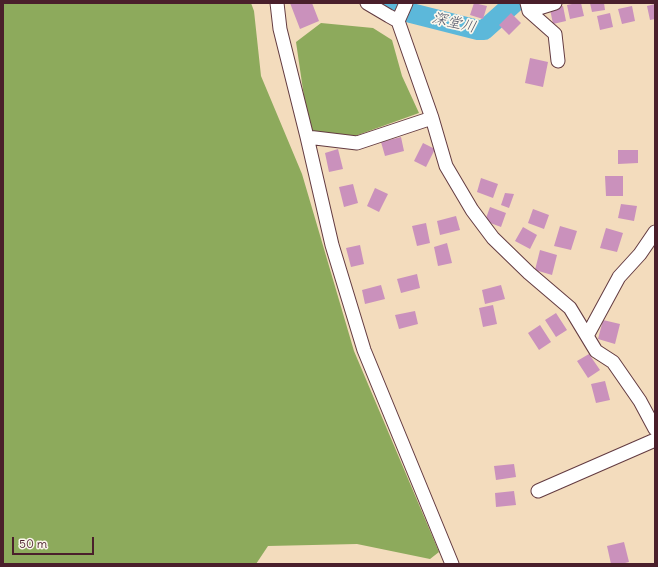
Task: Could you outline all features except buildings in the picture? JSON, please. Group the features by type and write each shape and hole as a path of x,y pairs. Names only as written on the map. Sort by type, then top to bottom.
{"street":[{"path":"277,3 280,29 332,245 364,350 452,564"},
{"path":"367,3 398,21 432,118 446,166 472,210 493,238 529,273 570,308 596,351 613,362 640,401 655,429"},
{"path":"398,21 406,3"},
{"path":"527,3 529,11 555,34 558,61"},
{"path":"535,3 539,8 555,3"},
{"path":"307,137 357,143 432,118"},
{"path":"587,336 619,277 640,254 655,232"},
{"path":"538,491 655,440"}],"green space":[{"path":"3,3 251,3 254,11 261,76 302,174 354,351 439,552 430,559 357,544 268,546 256,564 3,564"},
{"path":"321,23 373,28 392,40 402,76 419,113 355,136 309,131 296,42"}],"waterway":[{"name":"深堂川","path":"385,3 411,13 478,30 484,30 514,3"}]}
